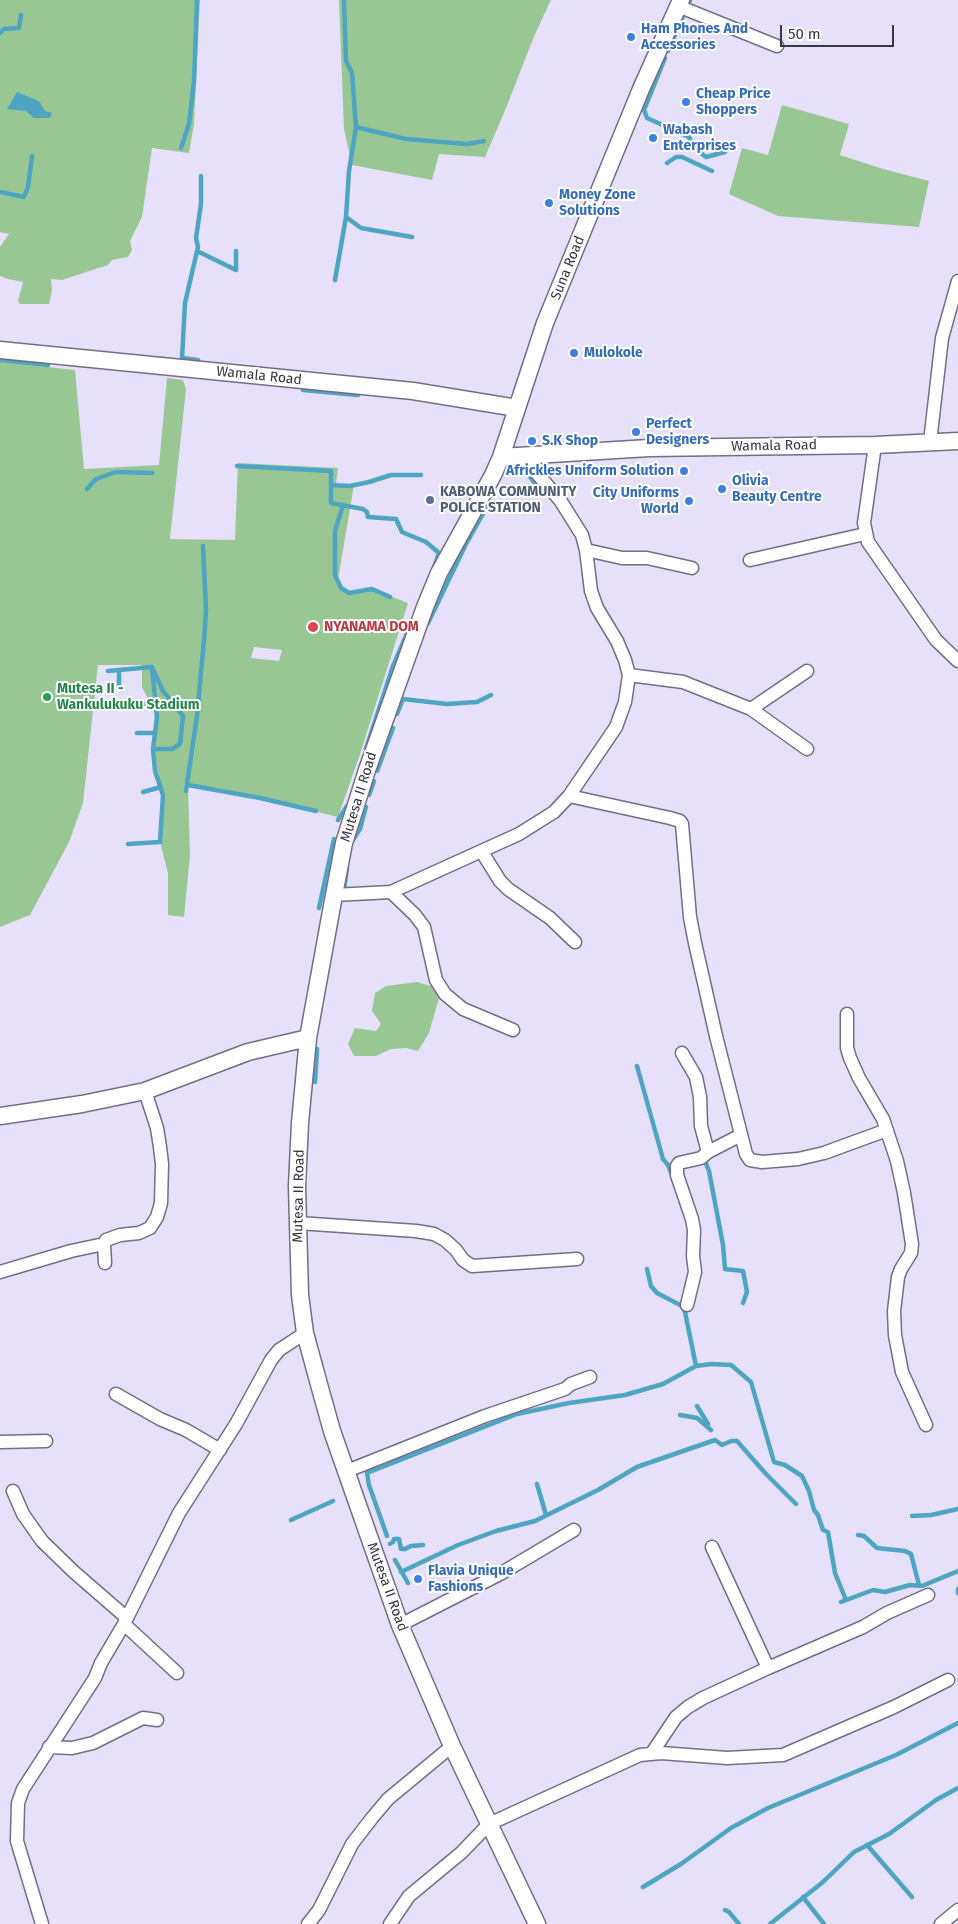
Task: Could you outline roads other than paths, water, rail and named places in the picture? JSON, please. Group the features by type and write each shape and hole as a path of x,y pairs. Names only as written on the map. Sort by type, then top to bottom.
{"street":[{"path":"680,3 778,46"},
{"name":"Suna Road","path":"501,458 546,323 641,89 680,3"},
{"path":"930,442 942,338 958,281"},
{"name":"Wamala Road","path":"0,350 413,391 517,408"},
{"name":"Wamala Road","path":"501,458 658,448 875,445 958,441"},
{"path":"875,445 864,524 868,542 936,640 958,661"},
{"path":"334,895 391,892 482,852 536,825 554,812 569,796 616,727 625,702 629,675 617,641 597,608 591,592 582,534 565,507 522,456"},
{"name":"Mutesa II Road","path":"501,458 439,572 425,606 356,800 344,843 308,1038 300,1123 298,1223 300,1295 305,1333 330,1422 400,1625 452,1746 537,1924"},
{"path":"750,560 865,534"},
{"path":"586,550 622,558 647,558 692,568"},
{"path":"751,709 807,670"},
{"path":"629,675 683,682 751,709 807,749"},
{"path":"569,796 670,818 680,821 682,824 690,917 716,1036 748,1157 754,1162 798,1159 824,1153 887,1130"},
{"path":"482,852 500,881 508,889 550,918 575,942"},
{"path":"391,892 415,915 424,927 436,980 445,994 463,1009 513,1030"},
{"path":"847,1014 847,1040 850,1058 859,1078 879,1109 897,1161 904,1193 912,1244 911,1253 899,1272 898,1277 894,1311 897,1354 908,1386 926,1425"},
{"path":"0,1116 82,1104 145,1091 248,1052 308,1038"},
{"path":"682,1053 696,1077 700,1097 701,1126 708,1152"},
{"path":"105,1263 104,1244 106,1240 139,1233 150,1228 157,1216 161,1203 162,1164 160,1147 157,1128 145,1091"},
{"path":"688,1305 695,1272 693,1256 694,1230 676,1166 679,1163 701,1158 708,1152 741,1135"},
{"path":"298,1223 416,1231 434,1234 445,1240 456,1250 462,1260 472,1266 577,1259"},
{"path":"0,1272 71,1250 104,1244"},
{"path":"42,1924 17,1841 18,1803 23,1788 95,1678 168,1532 220,1450 271,1360 279,1350 305,1333"},
{"path":"347,1471 485,1416 566,1389 571,1384 590,1377"},
{"path":"116,1394 220,1450"},
{"path":"0,1442 46,1442"},
{"path":"13,1491 23,1514 42,1541 177,1673"},
{"path":"400,1625 500,1574 574,1530"},
{"path":"712,1548 768,1668"},
{"path":"652,1753 676,1717 703,1698 863,1627 928,1595"},
{"path":"390,1924 408,1896 455,1859 489,1824 640,1754 652,1753 727,1758 782,1755 879,1713 948,1680"},
{"path":"49,1748 72,1748 93,1743 143,1718 157,1720"},
{"path":"308,1924 319,1910 352,1844 372,1818 388,1799 452,1746"},
{"path":"941,1924 958,1910"}],"water":[{"path":"17,92 39,101 45,111 52,113 50,118 34,118 26,111 7,109"}],"waterway":[{"path":"181,148 189,124 194,81 197,0"},
{"path":"344,0 346,61 352,73 356,127 406,139 467,144 484,141"},
{"path":"668,51 690,0"},
{"path":"0,33 4,29 19,28 21,15"},
{"path":"665,58 644,110 647,118 689,137 694,148 706,157 725,152"},
{"path":"335,280 346,217 349,171 356,127"},
{"path":"0,192 24,197 28,187 32,156"},
{"path":"667,163 676,157 682,157 712,171"},
{"path":"198,360 182,358 185,303 198,247 196,238 201,204 201,176"},
{"path":"346,217 361,228 412,237"},
{"path":"197,251 236,270 236,251"},
{"path":"0,360 48,365"},
{"path":"303,390 358,395"},
{"path":"237,466 331,471 331,503 363,509 367,512 368,517 396,519 402,532 426,542 439,553 434,567"},
{"path":"518,468 528,474 536,485"},
{"path":"87,489 96,479 116,472 152,473"},
{"path":"331,485 350,486 391,475 421,475"},
{"path":"343,505 335,531 335,575 341,588 349,593 372,589 390,597"},
{"path":"428,623 466,544 488,505"},
{"path":"186,791 197,716 204,640 206,610 203,546"},
{"path":"366,749 393,666 409,629"},
{"path":"108,671 152,667 163,691 183,716 180,744 172,749 153,749"},
{"path":"128,844 160,842 163,795 155,771 153,749 157,717 152,667"},
{"path":"119,670 119,688"},
{"path":"397,714 403,699 447,704 477,702 491,695"},
{"path":"142,704 155,702"},
{"path":"377,771 393,728"},
{"path":"137,733 155,733"},
{"path":"369,795 374,781"},
{"path":"188,785 260,798 316,811"},
{"path":"143,792 161,787"},
{"path":"338,820 347,806"},
{"path":"351,843 360,829 366,807"},
{"path":"319,908 334,839"},
{"path":"344,889 347,868"},
{"path":"315,1082 317,1049"},
{"path":"637,1066 663,1159 672,1175"},
{"path":"705,1161 709,1171 723,1245 725,1269 743,1271 747,1292 743,1303"},
{"path":"647,1269 651,1286 657,1293 684,1307 696,1366"},
{"path":"387,1536 369,1485 367,1473 517,1414 569,1403 625,1395 663,1384 696,1366 711,1364 731,1365 751,1382 774,1462 785,1465 802,1476 823,1530 828,1532 835,1573 846,1600"},
{"path":"697,1406 708,1424"},
{"path":"680,1415 697,1418 711,1430"},
{"path":"401,1572 458,1545 496,1531 535,1521 598,1490 637,1467 715,1440 722,1445 731,1441 737,1441 796,1504"},
{"path":"537,1484 546,1515"},
{"path":"291,1520 333,1501"},
{"path":"912,1516 931,1515 958,1509"},
{"path":"858,1535 864,1536 877,1548 905,1551 911,1554 919,1585"},
{"path":"390,1544 394,1539 399,1539 401,1549 423,1545"},
{"path":"395,1560 408,1583"},
{"path":"841,1602 873,1590 885,1592 910,1585 922,1586 958,1571"},
{"path":"643,1887 681,1864 731,1828 768,1808 896,1755 958,1723"},
{"path":"770,1924 823,1882 854,1852 889,1834 936,1800 958,1788"},
{"path":"867,1845 912,1897"},
{"path":"803,1897 824,1924"},
{"path":"725,1910 739,1924"}],"place":[{"name":"Ham Phones And Accessories","path":"631,37"},
{"name":"Cheap Price Shoppers","path":"686,102"},
{"name":"Wabash Enterprises","path":"653,138"},
{"name":"Money Zone Solutions","path":"549,203"},
{"name":"Mulokole","path":"574,353"},
{"name":"Perfect Designers","path":"636,432"},
{"name":"S.K Shop","path":"532,441"},
{"name":"Africkles Uniform Solution","path":"684,471"},
{"name":"Olivia Beauty Centre","path":"722,489"},
{"name":"KABOWA COMMUNITY POLICE STATION","path":"430,500"},
{"name":"City Uniforms World","path":"689,501"},
{"name":"NYANAMA DOM","path":"313,627"},
{"name":"Mutesa II - Wankulukuku Stadium","path":"47,697"},
{"name":"Flavia Unique Fashions","path":"418,1579"}]}
